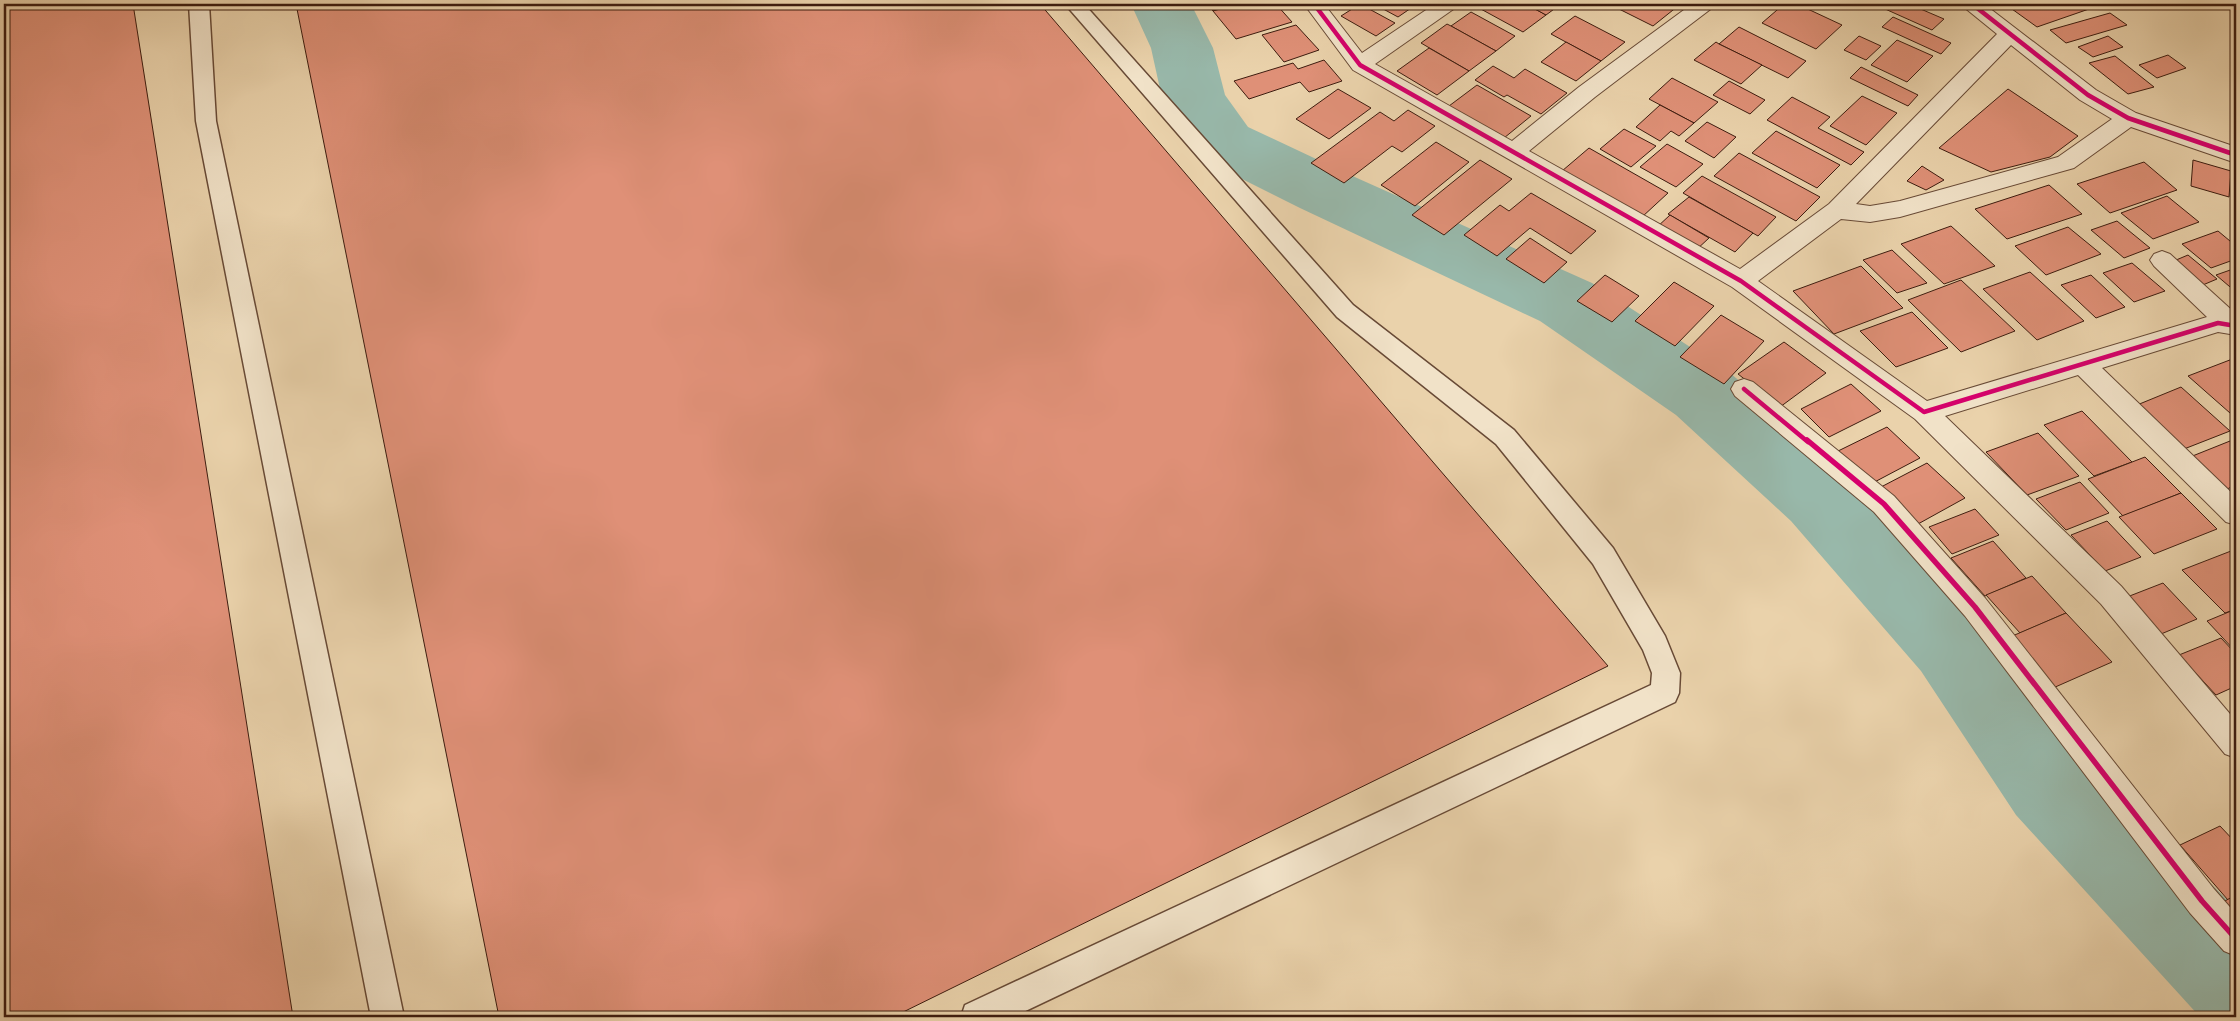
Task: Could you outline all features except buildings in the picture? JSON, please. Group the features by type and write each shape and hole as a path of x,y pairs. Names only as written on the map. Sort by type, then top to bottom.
{"street":[{"path":"1314,4 1360,65 1741,281 1924,412 2111,595 2236,744"},
{"path":"1360,65 1448,4"},
{"path":"1513,152 1587,92 1705,4"},
{"path":"1972,4 2088,95 2128,118 2236,155"},
{"path":"1741,281 1837,210 2009,34"},
{"path":"1837,210 1870,214 1900,209 2066,163 2128,118"},
{"path":"2162,260 2234,325"},
{"path":"1924,412 2218,323 2234,325"},
{"path":"2082,364 2236,514"},
{"path":"1744,389 1884,504 1975,607 2202,901 2236,939"}],"lane":[{"path":"199,4 206,121 388,1017"},
{"path":"977,1017 1665,694 1666,673 1655,645 1603,556 1505,437 1345,311 1074,4"}],"waterway":[{"path":"1161,4 1182,48 1194,98 1225,143 1324,191 1566,302 1703,394 1820,497 1952,643 2049,784 2236,981"}],"cycle path":[{"path":"1314,4 1360,65 1741,281 1924,412 2218,323 2236,326"},
{"path":"1972,4 2088,95 2128,118 2236,155"},
{"path":"1744,389 1884,504 1975,607 2202,901 2236,939"}]}
